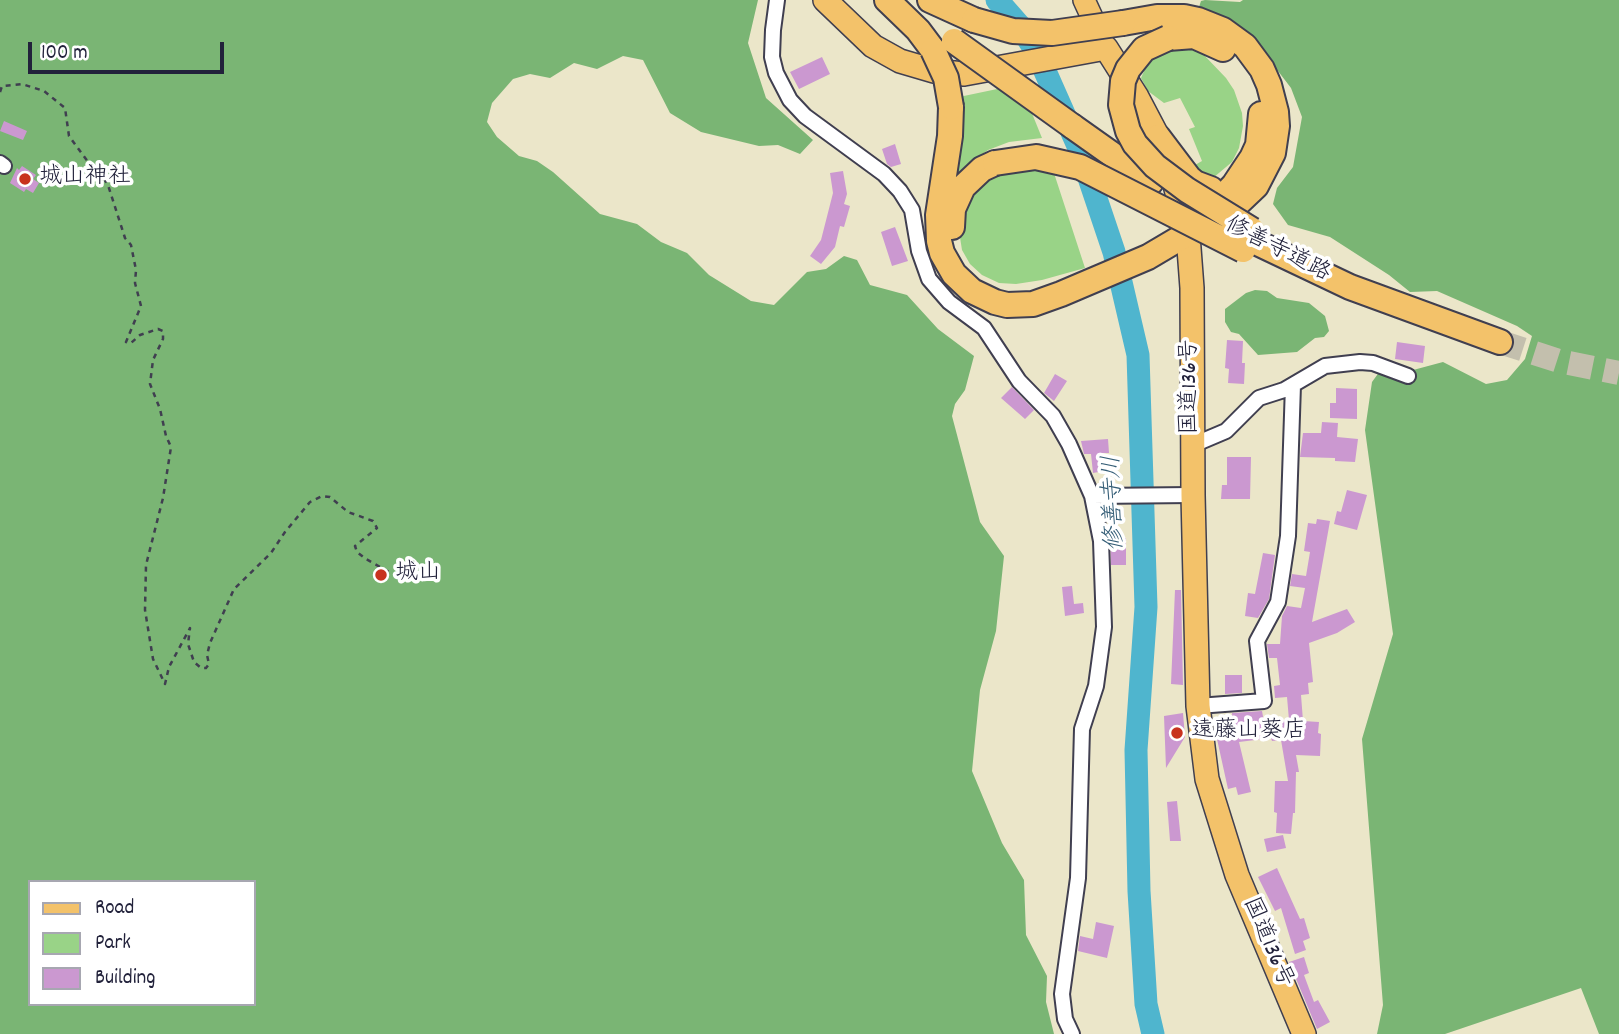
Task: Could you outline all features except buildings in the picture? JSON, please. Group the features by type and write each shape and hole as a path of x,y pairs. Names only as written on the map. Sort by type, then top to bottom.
{"highway":[{"path":"825,0 873,46 901,61 934,71 964,74 1106,48"},
{"path":"887,0 918,30 944,46"},
{"path":"900,0 944,46 951,107 938,229 942,253 962,283 982,298 1019,305 1047,300 1094,276 1188,235 1236,205 1262,176 1276,140 1276,112 1269,85 1262,69 1245,46 1223,30 1198,20 1170,16 1052,33 1013,31 974,20 930,0"},
{"path":"1188,235 1234,185 1252,158 1259,137 1262,113 1249,75 1231,55 1194,36 1168,38 1144,49 1128,69 1121,105 1128,131 1143,154 1155,166 1187,190 1247,239"},
{"name":"修善寺道路","path":"944,46 1072,126 1151,182 1247,239 1350,287 1500,342"},
{"name":"国道136号","path":"1106,48 1158,137 1174,181 1188,235 1192,288 1193,445 1187,494 1198,706 1207,779 1237,875 1304,1034"},
{"path":"1158,137 1189,178 1209,189 1223,186 1252,158"},
{"path":"1094,276 1050,289 1024,293 986,285 966,269 955,246 951,221 957,198 972,177 995,163 1036,157 1080,167 1448,323"}],"main road":[{"path":"1084,0 1106,48"}],"street":[{"path":"777,0 772,57 785,92 805,116 884,174 900,191 912,210 919,251 929,279 949,302 985,328 1019,381 1053,416 1069,444 1092,496 1101,541 1104,626 1096,686 1082,729 1078,878 1062,994 1065,1019 1072,1034"},
{"path":"1193,445 1226,431 1259,398 1277,393 1325,366 1373,363 1408,376"},
{"path":"1198,706 1264,701 1257,641 1278,602 1288,536 1293,385"},
{"path":"1092,496 1187,494"}],"path":[{"path":"0,92 2,86 22,84 44,91 65,108 69,135 108,185 125,238 131,245 136,270 135,283 141,306 126,342 131,343 139,335 158,329 163,331 163,339 153,360 150,384 171,447 163,498 146,565 145,610 153,659 164,684 169,667 190,628 188,644 194,662 201,668 206,668 209,664 206,655 210,643 234,589 271,553 310,502 322,496 330,497 348,512 373,521 377,528 355,546 357,552 366,559 389,572"}],"green space":[{"path":"0,0 758,0 748,43 766,98 813,140 800,154 778,145 759,146 701,132 670,113 643,60 623,56 597,69 574,63 550,78 530,74 513,79 492,103 487,122 497,137 519,156 537,161 553,172 600,214 637,224 661,242 687,253 709,275 751,301 774,305 807,272 826,269 844,256 857,260 870,285 907,295 938,329 974,356 965,390 955,404 952,416 980,522 1004,556 996,631 980,690 972,771 1002,843 1024,880 1026,935 1047,976 1046,1002 1054,1034 0,1034"},
{"path":"1619,0 1619,1034 1599,1034 1581,988 1445,1034 1377,1034 1383,1005 1362,739 1393,634 1365,430 1372,382 1380,371 1402,373 1443,362 1486,384 1507,380 1525,359 1532,336 1517,326 1437,291 1410,292 1389,275 1330,237 1288,225 1273,204 1277,188 1293,167 1302,117 1291,88 1262,50 1199,7 1201,1"},
{"path":"1187,45 1204,55 1226,78 1234,90 1242,113 1243,126 1239,148 1232,162 1213,178 1198,173 1195,165 1202,161 1189,129 1195,127 1180,98 1164,103 1148,91 1141,78 1151,56"},
{"path":"1002,88 1029,106 1042,138 1009,142 988,150 963,168 952,184 959,97"},
{"path":"1006,167 1052,167 1085,268 1016,284 999,283 982,275 970,264 962,250 959,231 966,200 977,187"},
{"path":"1255,290 1267,291 1277,298 1309,303 1325,316 1329,331 1324,337 1315,338 1297,352 1258,355 1239,334 1231,332 1225,322 1225,309 1246,293"}],"waterway":[{"name":"修善寺川","path":"997,0 1020,26 1037,53 1079,148 1114,252 1138,355 1146,607 1136,750 1139,891 1146,1004 1153,1034"}],"tunnel":[{"path":"1500,342 1559,361 1619,373"}],"place":[{"name":"城山神社","path":"25,179"},
{"name":"城山","path":"381,575"},
{"name":"遠藤山葵店","path":"1177,733"}]}
